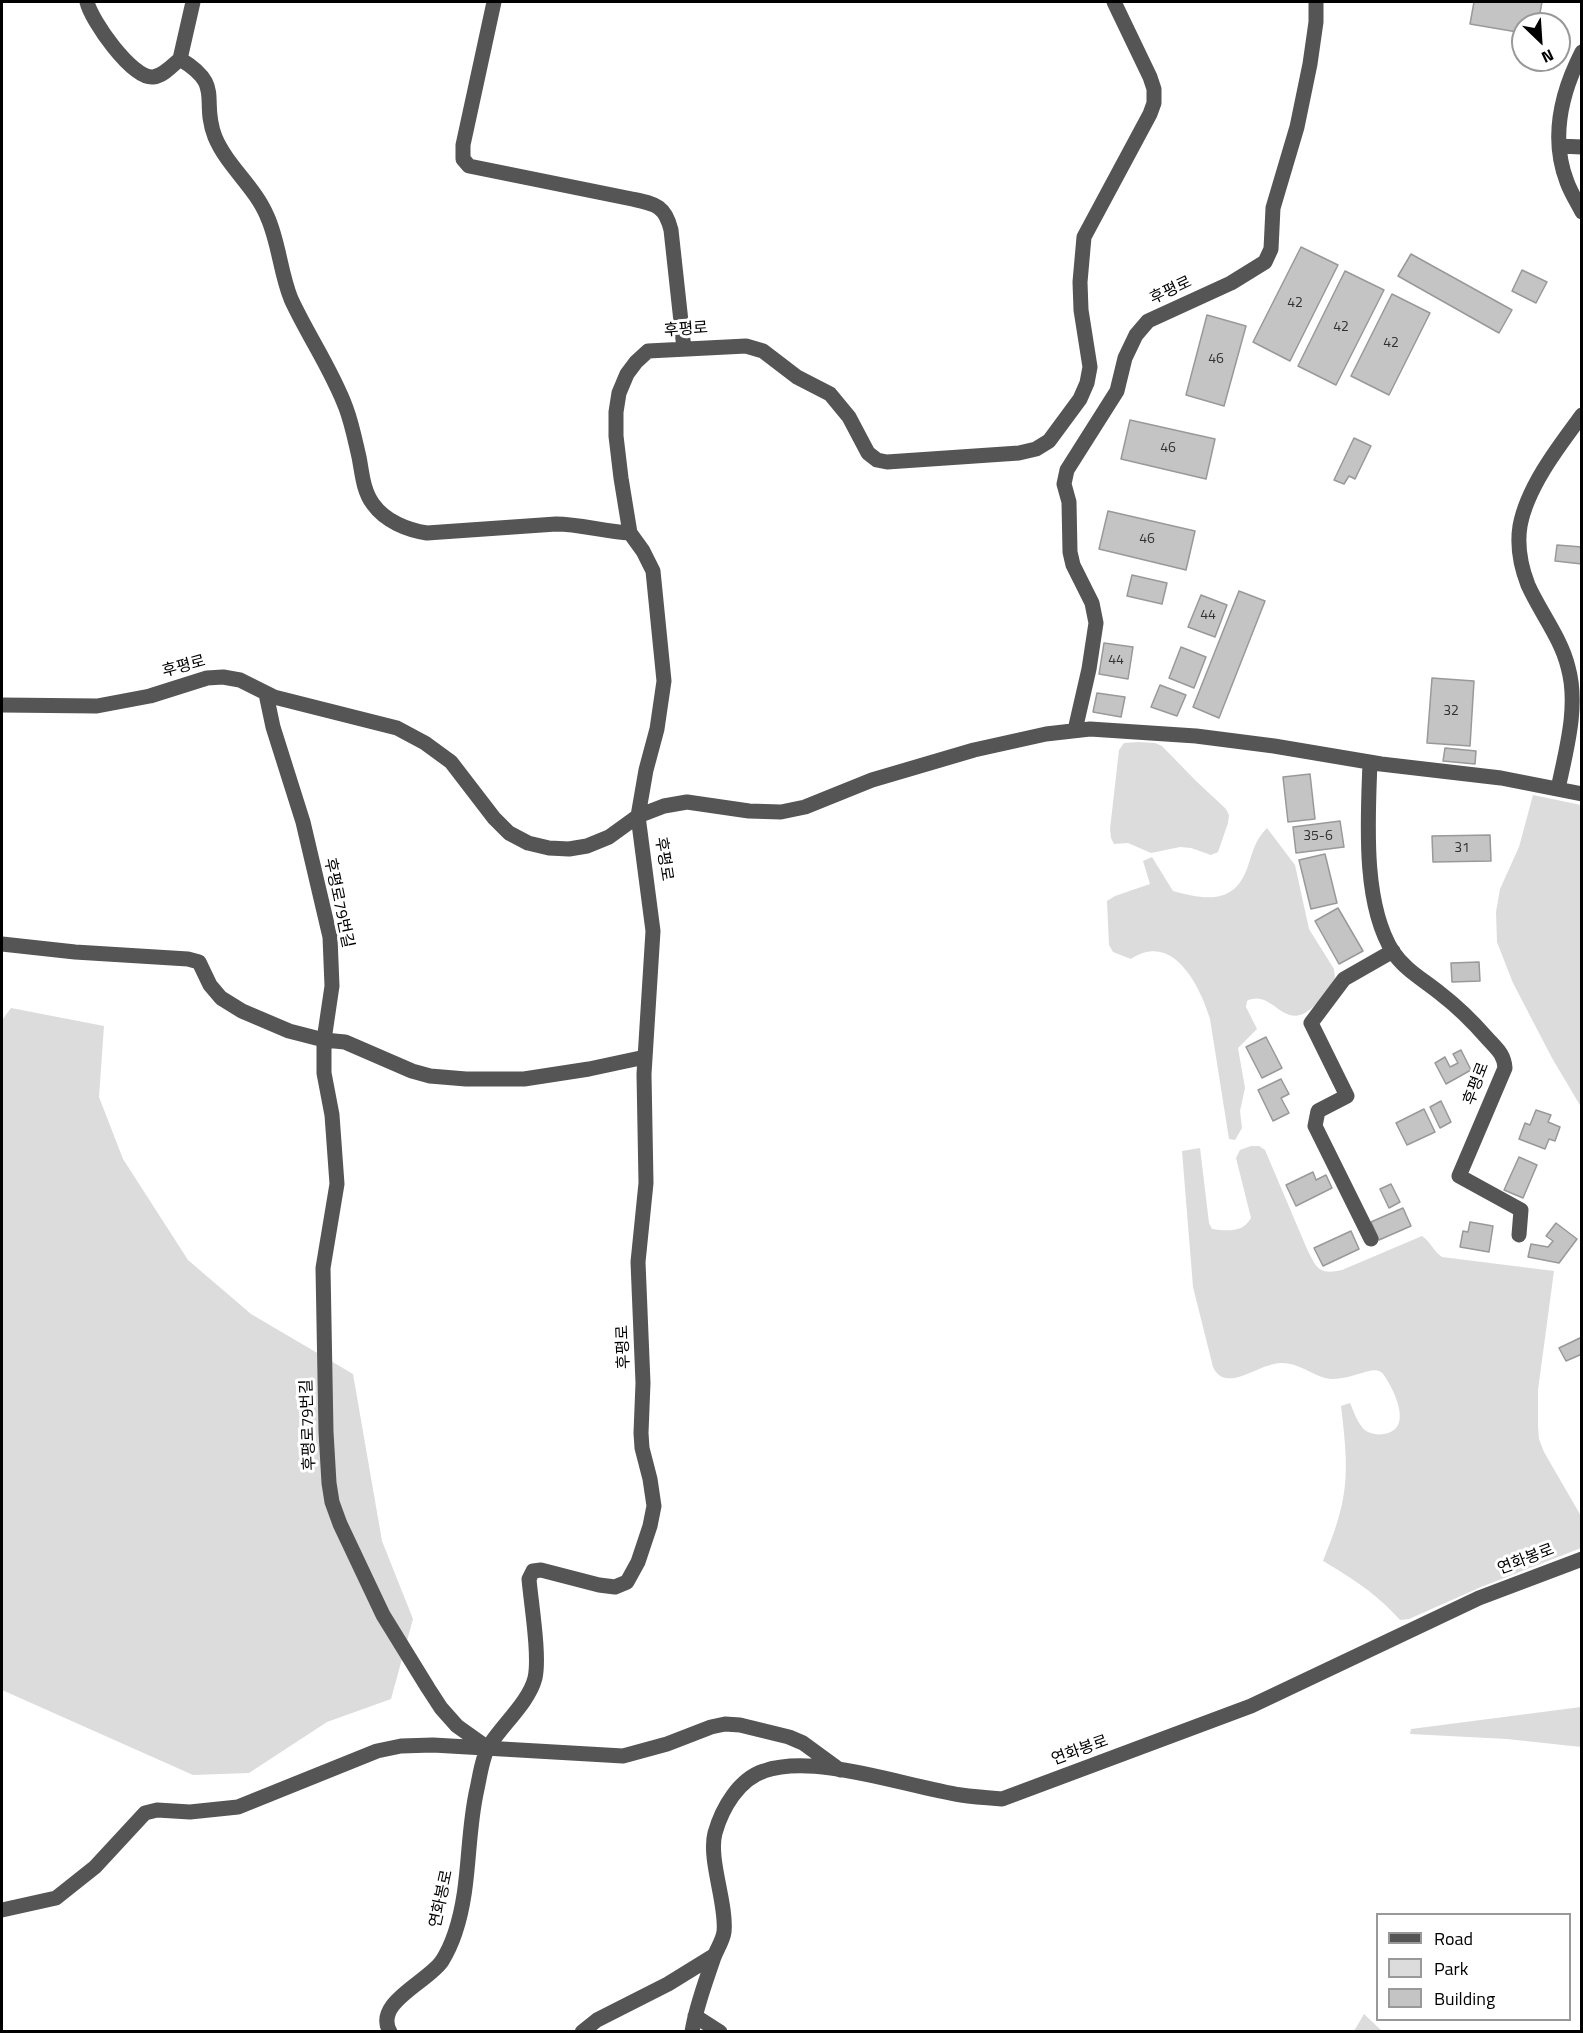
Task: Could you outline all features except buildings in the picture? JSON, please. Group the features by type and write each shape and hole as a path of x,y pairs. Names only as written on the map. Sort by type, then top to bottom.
{"street":[{"path":"87,2 89,11 103,33 136,69 145,76 154,77 180,59 193,2"},
{"path":"494,2 463,145 464,159 469,166 632,199 663,209 671,230 684,349"},
{"name":"후평로","path":"488,1748 529,1692 535,1678 536,1658 529,1579 533,1571 541,1570 615,1587 627,1582 638,1562 654,1506 641,1433 643,1383 638,1262 646,1183 645,1057 653,931 638,816 646,770 657,729 664,681 653,571 644,551 630,533 616,436 619,393 631,368 648,351 746,346 763,351 797,377 824,391 838,402 868,453 877,460 887,462 1019,453 1049,441 1080,399 1087,383 1090,367 1081,310 1080,282 1084,237 1141,132 1154,103 1154,89 1150,78 1114,2"},
{"name":"후평로","path":"1075,730 1089,669 1096,623 1092,603 1073,565 1070,552 1066,470 1117,391 1125,358 1136,335 1148,321 1231,283 1265,262 1272,243 1273,208 1297,127 1310,64 1316,22 1316,2"},
{"path":"1581,52 1561,103 1559,146 1567,181 1581,212"},
{"path":"180,59 202,75 209,94 210,123 216,139 267,215 291,298 346,409 364,485 374,506 396,523 412,531 427,533 556,524 574,524 601,531 630,533"},
{"path":"1559,146 1581,147"},
{"path":"1558,789 1569,731 1572,686 1568,665 1528,584 1520,556 1520,526 1530,498 1544,470 1581,415"},
{"name":"후평로","path":"2,705 97,706 150,696 207,678 223,677 240,680 266,694 306,707 397,728 425,743 451,762 509,833 528,843 559,849 587,846 609,837 638,816 664,806 687,802 749,811 781,812 805,807 872,780 974,750 1046,734 1090,729 1196,736 1274,746 1370,762 1502,778 1581,794"},
{"name":"후평로79번길","path":"266,694 303,822 330,937 332,986 324,1040 324,1073 333,1124 337,1184 323,1268 326,1432 332,1502 383,1615 428,1688 457,1726 488,1748"},
{"name":"후평로","path":"1370,762 1369,861 1377,913 1393,951 1407,968 1466,1015 1504,1056 1505,1068 1459,1176 1521,1210 1519,1235"},
{"path":"2,944 75,952 188,959 199,962 210,985 222,998 242,1011 290,1031 324,1040 345,1042 412,1071 430,1076 466,1079 524,1079 645,1057"},
{"path":"1371,1239 1315,1126 1318,1111 1347,1096 1311,1023 1344,980 1393,951"},
{"name":"연화봉로","path":"720,2031 694,2024 715,1955 724,1934 714,1836 729,1801 746,1781 762,1771 778,1767 806,1766 899,1781 961,1795 1002,1799 1251,1706 1479,1598 1581,1558"},
{"path":"2,1910 57,1898 95,1867 145,1813 157,1810 190,1812 238,1807 377,1751 401,1746 433,1745 623,1755 667,1744 725,1724 740,1725 789,1737 803,1743 840,1770"},
{"name":"연화봉로","path":"390,2031 386,2024 388,2010 404,1993 441,1962 454,1935 466,1884 473,1807 488,1748"},
{"path":"582,2031 597,2020 668,1984 715,1955"}],"green space":[{"path":"1124,743 1155,743 1162,746 1226,809 1229,815 1228,823 1218,852 1211,855 1180,847 1151,853 1128,843 1114,844 1110,829 1119,750"},
{"path":"1533,795 1581,805 1581,1107 1552,1058 1513,983 1497,942 1496,912 1500,889 1519,847"},
{"path":"1267,828 1295,865 1309,929 1334,969 1335,978 1319,1001 1306,1013 1294,1016 1268,1002 1258,999 1247,1001 1246,1007 1257,1029 1238,1048 1245,1088 1240,1111 1242,1128 1235,1140 1229,1139 1210,1019 1192,978 1172,957 1160,952 1146,952 1131,959 1113,952 1109,945 1107,901 1150,884 1143,861 1152,857 1173,891 1208,897 1227,893 1235,888 1242,879 1257,841"},
{"path":"11,1008 104,1026 99,1097 123,1159 188,1260 251,1314 353,1374 382,1541 413,1619 391,1699 327,1722 249,1773 193,1775 2,1690 2,1020"},
{"path":"1259,1146 1265,1150 1307,1249 1316,1266 1323,1271 1342,1270 1422,1236 1442,1257 1554,1271 1538,1390 1539,1439 1544,1452 1581,1516 1581,1548 1481,1587 1409,1619 1400,1620 1364,1587 1323,1561 1338,1518 1345,1486 1346,1459 1341,1406 1350,1403 1356,1418 1370,1433 1384,1434 1392,1431 1397,1427 1400,1414 1390,1385 1379,1371 1332,1379 1282,1363 1235,1378 1226,1378 1219,1375 1213,1367 1193,1287 1182,1151 1200,1148 1209,1223 1212,1229 1229,1230 1239,1229 1251,1218 1236,1158 1240,1150"},
{"path":"1581,1707 1581,1747 1507,1739 1410,1734 1411,1729"},
{"path":"1364,2014 1382,2031 1354,2031"}]}
